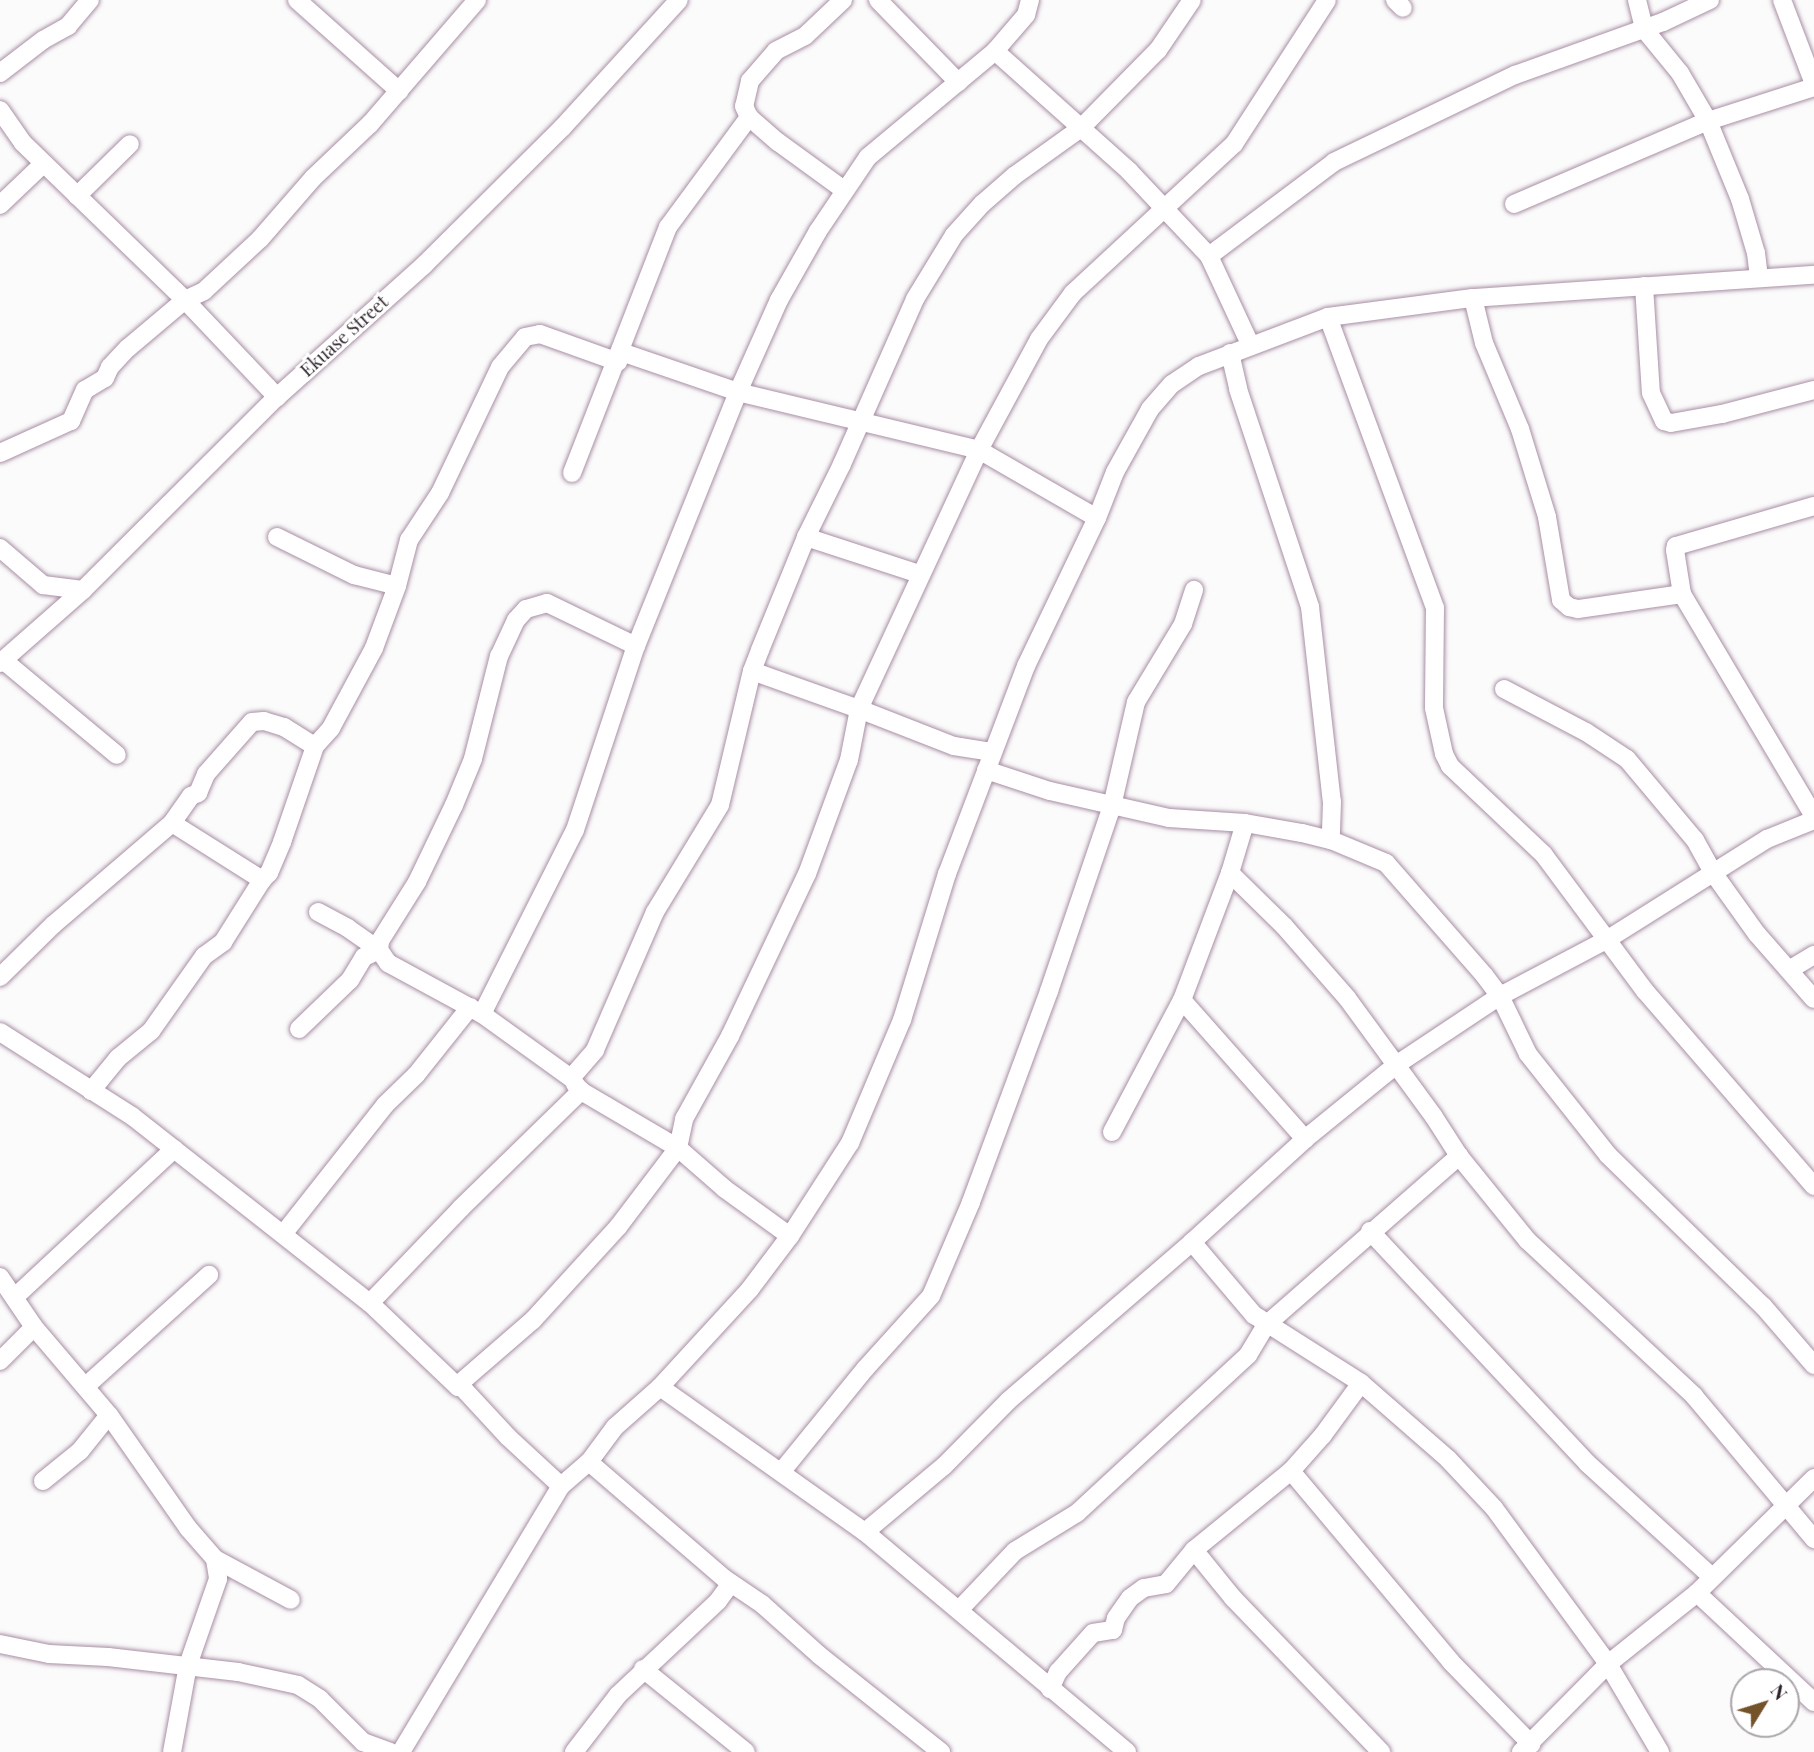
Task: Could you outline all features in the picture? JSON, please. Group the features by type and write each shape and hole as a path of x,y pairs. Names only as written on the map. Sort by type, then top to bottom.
{"street":[{"path":"0,73 43,40 68,26 89,0"},
{"path":"297,0 399,91"},
{"path":"0,453 71,421 85,390 105,378 110,367 128,348 185,300 204,290 260,239 313,177 362,133 477,0"},
{"name":"Ekuase Street","path":"1,661 83,590 276,397 424,265 562,128 679,0"},
{"path":"843,0 805,36 776,51 750,81 744,106 750,117 778,142 844,190"},
{"path":"878,0 958,82"},
{"path":"284,1233 385,1105 476,1011 575,830 636,646 738,392 779,299 844,190 879,145 917,118 995,51 1026,15 1030,0"},
{"path":"370,1303 576,1085 595,1050 655,912 720,804 752,670 806,537 915,299 954,235 1014,176 1081,128 1158,50 1192,0"},
{"path":"0,1032 132,1116 284,1233 370,1303 457,1387 533,1321 618,1227 678,1148 684,1119 730,1036 807,874 849,761 859,709 979,450 1039,339 1073,293 1234,144 1327,0"},
{"path":"1637,0 1644,29 1663,50 1708,121 1740,199 1756,253 1759,278"},
{"path":"1209,256 1334,162 1515,75 1664,22 1710,0"},
{"path":"1514,204 1708,121 1814,85 1782,0"},
{"path":"1663,50 1664,22"},
{"path":"995,51 1129,171 1209,256 1251,346"},
{"path":"0,110 23,143 43,164 185,300 276,397"},
{"path":"572,473 668,227 750,117"},
{"path":"77,196 130,144"},
{"path":"0,205 43,164"},
{"path":"401,1752 561,1486 589,1462 615,1427 660,1387 750,1289 790,1236 850,1143 902,1020 947,874 1026,666 1097,518 1115,472 1150,410 1171,384 1199,366 1328,317 1473,298 1759,278 1811,279"},
{"path":"1644,286 1651,393 1664,421 1671,424 1722,414 1814,390"},
{"path":"1473,298 1485,344 1520,429 1547,517 1561,600 1569,607 1578,609 1682,594"},
{"path":"1328,317 1435,608 1434,708 1444,754 1461,777 1544,855 1660,1009 1814,1186"},
{"path":"92,1091 118,1058 151,1031 204,956 223,942 269,873 315,746 331,728 374,649 410,540 440,493 500,367 525,337 540,334 738,392 979,450 1097,518"},
{"path":"1230,353 1238,389 1310,607 1331,788 1331,840"},
{"path":"865,1532 944,1466 1008,1401 1069,1346 1192,1242 1305,1139 1396,1065 1500,996 1608,939 1767,839 1814,818 1682,594 1676,546 1814,506"},
{"path":"276,537 354,575 397,586"},
{"path":"806,537 919,575"},
{"path":"0,548 43,585 83,590"},
{"path":"782,1471 865,1369 931,1296 971,1202 1023,1063 1112,806 1136,702 1183,624 1194,590"},
{"path":"379,950 380,941 417,882 468,771 484,721 499,656 516,620 526,609 547,603 636,646"},
{"path":"1,661 117,755"},
{"path":"752,670 954,746 993,752"},
{"path":"1504,689 1586,732 1627,759 1695,840 1714,874 1757,934 1814,999"},
{"path":"0,977 53,925 172,823 191,796 198,793 206,774 252,722 264,721 284,727 315,746"},
{"path":"986,770 1050,791 1169,818 1245,823 1331,840 1386,863 1500,996 1528,1054 1608,1155 1763,1306 1814,1365"},
{"path":"172,823 262,880"},
{"path":"1112,1132 1182,1000 1230,873 1245,823"},
{"path":"1230,873 1347,998 1459,1156 1527,1240 1694,1396 1814,1539"},
{"path":"318,912 348,928 379,950 388,963 476,1011 576,1085 678,1148 725,1189 790,1236"},
{"path":"299,1029 350,980 364,957 379,950"},
{"path":"1789,970 1814,955"},
{"path":"1182,1000 1305,1139"},
{"path":"16,1296 174,1149"},
{"path":"959,1610 1015,1550 1077,1513 1248,1355 1266,1325 1370,1231 1459,1156"},
{"path":"1370,1231 1587,1463 1712,1577"},
{"path":"1192,1242 1214,1271 1266,1325 1293,1337 1361,1383 1448,1459 1494,1508 1608,1664 1660,1752"},
{"path":"86,1386 209,1275"},
{"path":"0,1277 16,1296 34,1327 109,1415 188,1528 215,1559 290,1600"},
{"path":"0,1361 34,1327"},
{"path":"1050,1689 1058,1672 1093,1633 1113,1630 1116,1618 1130,1598 1144,1588 1166,1584 1194,1550 1291,1471 1323,1435 1361,1383"},
{"path":"459,1384 508,1437 561,1486"},
{"path":"660,1387 865,1532 1126,1752"},
{"path":"43,1481 80,1451 109,1415"},
{"path":"589,1462 731,1583 762,1604 929,1748"},
{"path":"1291,1471 1526,1748 1608,1664 1697,1594 1814,1478"},
{"path":"1194,1550 1233,1598 1381,1752"},
{"path":"172,1752 188,1665 218,1579 215,1559"},
{"path":"574,1752 643,1669 718,1601 731,1583"},
{"path":"1697,1594 1814,1702"},
{"path":"0,1644 48,1654 188,1665 298,1685 320,1699 363,1742 390,1752"},
{"path":"643,1669 746,1752"}]}
